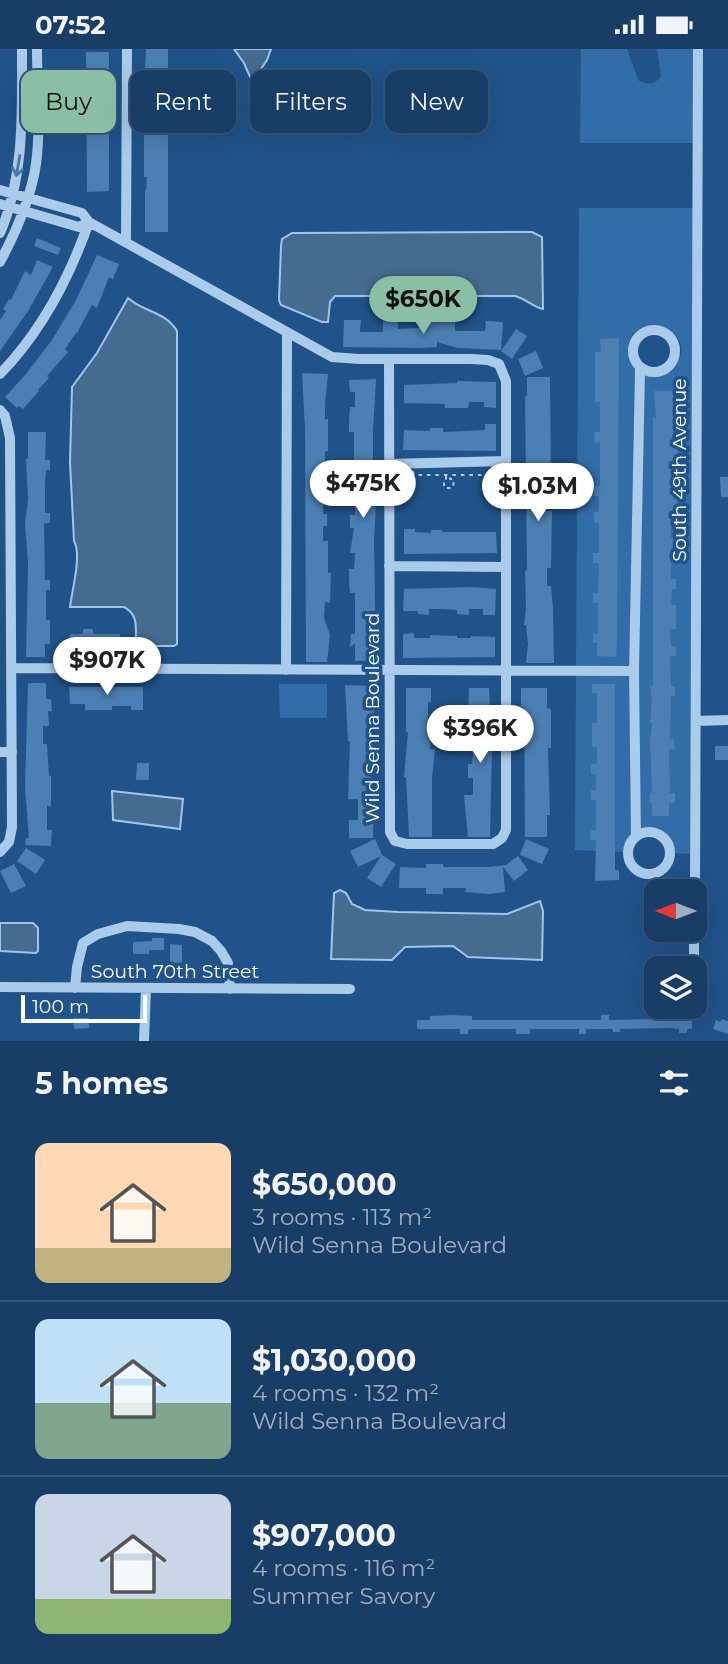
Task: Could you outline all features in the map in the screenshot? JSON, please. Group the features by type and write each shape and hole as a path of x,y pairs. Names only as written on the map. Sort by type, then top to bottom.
{"street":[{"path":"0,233 5,206 13,193 21,151 22,49"},
{"path":"0,262 28,198 37,153 37,49"},
{"path":"126,241 127,49"},
{"name":"South 49th Avenue","path":"695,879 698,49"},
{"name":"Wild Senna Boulevard","path":"0,190 82,213 89,222 332,357 471,359 499,364 506,381 506,830 502,838 493,844 407,844 395,841 390,832 389,359"},
{"name":"Wild Senna Boulevard","path":"5,206 79,227 89,222"},
{"path":"0,375 30,339 53,304 73,264 89,222"},
{"path":"636,836 649,831 662,836 667,842 670,855 664,868 658,872 638,871 629,860 629,847 636,836 634,671 640,369 633,356 633,349 639,336 652,330 666,333 674,343 671,363 661,371 640,369"},
{"path":"286,670 287,333"},
{"path":"0,411 5,416 10,437 12,752 12,827 9,842 0,852"},
{"path":"389,464 506,461"},
{"path":"389,566 506,567"},
{"path":"11,668 634,671"},
{"path":"696,721 728,720"},
{"path":"0,752 12,752"},
{"path":"75,988 83,943 127,926 179,929 195,932 212,941 228,963 230,989"},
{"name":"South 70th Street","path":"0,987 350,989"},
{"path":"144,1041 146,988"}],"path":[{"path":"412,470 414,475 499,475"}],"shaded area":[{"path":"234,49 271,49 260,70 250,70 250,77"},
{"path":"581,49 627,49 638,80 654,83 661,76 657,49 694,49 693,143 580,143"},
{"path":"579,208 693,208 690,854 675,853 668,836 659,830 641,828 639,671 644,375 665,374 675,366 681,351 678,339 668,331 655,327 642,328 632,335 629,349 635,370 629,667 576,666"},
{"path":"532,232 542,237 543,309 515,296 335,296 330,302 328,322 322,322 281,305 279,300 282,239 292,233"},
{"path":"128,298 166,319 177,331 177,644 174,646 136,646 135,619 124,607 70,607 77,555 70,462 72,387 97,353"},
{"path":"576,675 629,676 631,834 623,852 575,850"},
{"path":"279,684 327,684 327,718 280,718"},
{"path":"112,791 183,799 180,829 113,820"},
{"path":"340,890 346,893 352,904 365,910 398,912 507,914 540,901 543,911 542,960 468,957 453,946 405,947 392,960 331,959 334,893"},
{"path":"0,923 33,923 38,928 38,951 0,951"}],"building":[{"path":"146,49 168,49 168,70 145,70"},
{"path":"86,52 109,52 109,70 86,70"},
{"path":"87,133 109,133 109,191 87,192"},
{"path":"144,133 168,133 168,232 145,232 147,177 144,177"},
{"path":"37,238 61,248 58,255 34,246"},
{"path":"97,255 119,264 113,279 109,277 97,308 92,305 65,349 68,352 47,376 49,378 23,409 19,406 17,408 5,397 52,340 76,300"},
{"path":"37,260 53,267 28,311 0,351 0,320 6,311 3,309 9,299 11,300 25,271 31,275"},
{"path":"344,320 361,320 360,332 383,332 383,321 398,321 398,329 420,328 420,322 455,320 455,331 485,331 486,321 503,322 501,350 457,348 437,342 437,347 419,348 343,347"},
{"path":"516,329 527,336 512,359 501,351"},
{"path":"619,338 616,657 597,656 597,643 593,643 593,633 598,634 598,603 593,603 593,593 598,593 599,563 593,563 593,553 599,553 599,523 594,523 594,512 599,512 599,496 594,496 594,486 600,486 600,442 595,443 594,432 600,432 600,402 595,402 595,352 601,352 600,339"},
{"path":"536,351 543,368 525,376 518,359"},
{"path":"302,373 328,374 325,419 328,419 328,451 325,451 325,466 328,466 328,495 324,495 323,514 327,514 327,526 323,526 323,541 328,541 328,573 331,573 330,603 325,602 324,618 330,635 327,662 306,662 305,429"},
{"path":"527,377 550,377 551,490 544,490 544,511 552,511 551,568 547,568 547,586 551,586 553,608 554,663 526,663 528,644 524,625 527,570"},
{"path":"376,379 373,491 376,502 376,661 355,661 355,643 350,648 351,634 355,634 355,593 350,593 349,580 349,569 354,569 355,553 350,553 354,528 350,528 350,515 355,515 355,488 349,488 349,475 354,475 354,432 349,432 349,421 350,407 355,407 355,392 350,392 349,380"},
{"path":"457,381 496,382 496,408 484,407 484,402 469,402 468,408 445,408 445,404 404,403 404,385"},
{"path":"654,391 674,391 673,418 678,418 678,428 673,428 673,444 678,444 677,468 673,468 673,499 677,499 677,522 671,522 671,538 676,538 677,548 671,548 671,579 676,579 676,589 672,589 671,605 676,605 676,629 670,629 671,646 676,646 676,656 670,656 671,686 675,686 675,696 671,696 670,739 674,739 675,749 669,749 670,793 675,793 675,803 669,803 669,816 652,816 650,803 653,418 656,418"},
{"path":"485,424 496,424 496,451 403,450 404,430 485,430"},
{"path":"28,432 46,432 45,460 50,460 50,470 46,470 45,513 50,513 50,523 44,523 45,580 50,580 50,590 46,590 46,620 50,620 50,644 45,644 45,657 26,657 28,563 25,523 28,499"},
{"path":"720,477 728,477 728,497 721,497"},
{"path":"404,529 431,533 431,530 496,532 497,553 404,554"},
{"path":"404,589 496,589 495,615 483,615 483,609 469,609 469,615 457,614 457,610 443,609 429,609 429,615 418,614 418,611 403,611"},
{"path":"83,629 93,629 93,634 120,634 120,651 69,651 70,634 83,634"},
{"path":"414,633 414,638 430,638 430,635 457,638 495,637 495,657 403,658 403,634"},
{"path":"28,683 46,683 46,699 51,699 52,711 48,711 49,726 43,726 43,744 47,744 51,776 51,806 47,806 47,830 52,830 51,846 25,845 26,838 29,838 25,787"},
{"path":"592,684 615,684 615,870 619,870 619,880 595,881 596,840 590,840 591,830 596,830 596,800 591,800 591,790 596,790 596,774 591,774 591,764 597,764 597,747 592,747 592,723 597,723 597,693 592,693"},
{"path":"345,685 374,686 374,763 371,763 373,838 349,838 349,820 358,820 358,799 348,799 350,741"},
{"path":"69,687 143,687 143,710 131,710 131,706 112,706 112,710 85,710 85,704 70,704"},
{"path":"406,688 431,688 428,720 432,720 430,749 435,749 432,837 409,837 404,777 408,732"},
{"path":"469,688 489,688 492,750 490,837 468,837 464,795 473,795 473,778 468,778 468,764 472,764 474,732 470,732 468,717"},
{"path":"521,688 547,688 547,708 551,709 551,748 548,748 550,815 547,815 547,837 525,837 524,707 521,707"},
{"path":"715,746 728,746 728,760 715,760"},
{"path":"137,763 149,763 149,780 136,780"},
{"path":"375,839 382,855 396,864 381,887 367,878 381,856 358,867 350,851"},
{"path":"526,839 549,849 542,864 520,855"},
{"path":"26,848 45,860 36,874 17,861"},
{"path":"518,856 528,870 514,881 503,867 505,892 489,894 465,892 466,888 443,888 443,894 426,894 426,888 399,888 400,867 426,868 426,864 443,864 443,867 489,867 506,865"},
{"path":"14,864 26,886 11,893 0,871"},
{"path":"152,938 164,938 164,950 133,954 133,942 152,941"},
{"path":"170,944 182,945 182,963 170,963"},
{"path":"601,1015 609,1015 609,1020 690,1019 692,1029 687,1029 687,1033 679,1033 679,1029 669,1028 620,1029 620,1032 613,1032 613,1029 586,1029 586,1034 579,1034 579,1029 530,1029 530,1034 516,1034 516,1029 472,1029 468,1030 468,1034 460,1034 460,1029 417,1029 417,1020 430,1020 430,1016 472,1016 472,1020 601,1020"},
{"path":"73,1018 89,1018 89,1028 74,1029"},
{"path":"722,1019 728,1021 728,1034 713,1029 716,1020 720,1022"}]}
